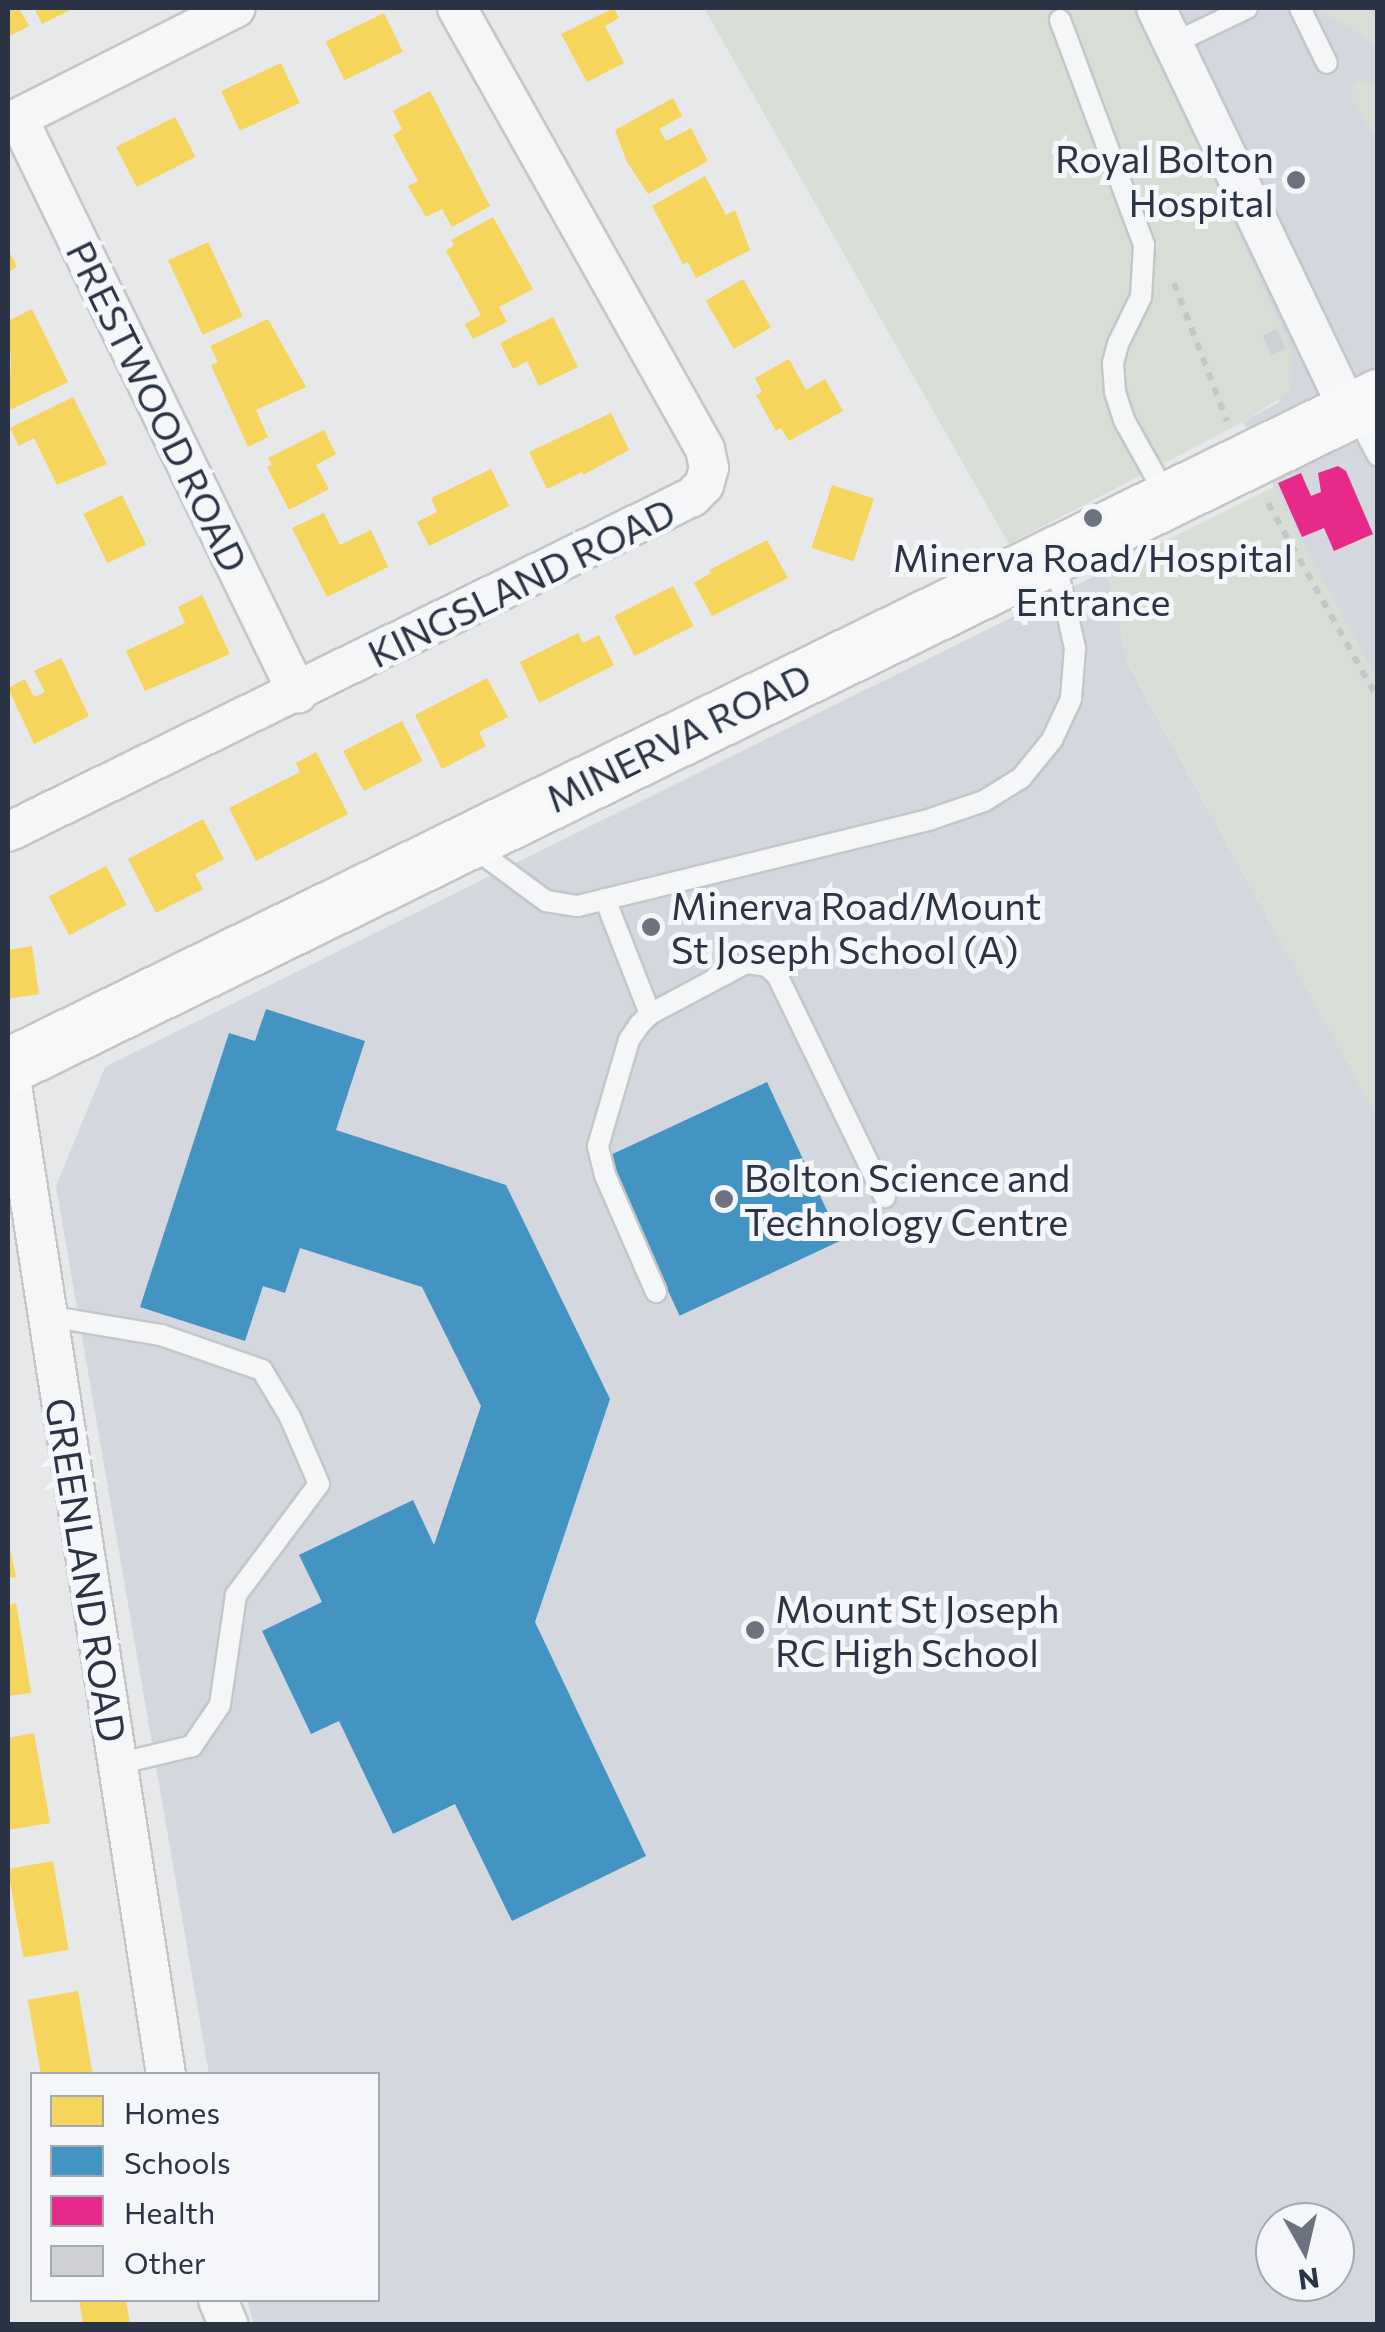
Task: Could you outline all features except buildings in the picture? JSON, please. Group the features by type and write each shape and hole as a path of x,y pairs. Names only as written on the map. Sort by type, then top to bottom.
{"street":[{"path":"13,120 236,8"},
{"name":"KINGSLAND ROAD","path":"8,832 298,694 692,497 704,485 709,468 705,449 457,8"},
{"path":"1156,8 1359,404"},
{"name":"PRESTWOOD ROAD","path":"13,120 298,694"},
{"name":"MINERVA ROAD","path":"8,1066 1359,404"},
{"name":"GREENLAND ROAD","path":"8,1066 166,2072"}],"lane":[{"path":"1174,43 1247,8"},
{"path":"1300,8 1327,63"},
{"path":"1060,20 1144,245 1142,298 1118,344 1113,363 1115,392 1124,420 1167,497"},
{"path":"1359,404 1378,456"},
{"path":"465,842 546,901 578,906 931,819 984,801 1021,778 1052,740 1071,699 1075,648 1054,552"},
{"path":"605,899 650,1014"},
{"path":"656,1292 605,1176 598,1146 629,1040 650,1014 746,962 767,966 777,974 885,1198"},
{"path":"48,1316 161,1335 262,1370 290,1418 319,1484 236,1595 220,1705 192,1746 117,1764"}],"path":[{"path":"1244,459 1378,699"}],"shaded area":[{"path":"704,8 1135,8 1292,352 1291,391 1243,422 1009,544"},
{"name":"Royal Bolton Hospital","path":"1135,8 1377,8 1377,680 1301,544 1243,422 1279,402 1292,352"},
{"path":"1315,8 1377,8 1377,45"},
{"path":"1358,81 1377,83 1377,132 1372,134 1352,101 1353,86"},
{"path":"1274,487 1377,680 1377,1116 1128,663 1107,570"},
{"name":"Mount St Joseph RC High School","path":"1107,570 1128,664 1377,1116 1377,2324 254,2324 248,2302 380,2302 380,2072 209,2072 56,1186 105,1067"}],"place":[{"name":"Royal Bolton Hospital","path":"1296,180"},
{"name":"Minerva Road/Hospital Entrance","path":"1093,518"},
{"name":"Minerva Road/Mount St Joseph School (A)","path":"651,927"},
{"name":"Bolton Science and Technology Centre","path":"724,1199"},
{"name":"Mount St Joseph RC High School","path":"755,1630"}]}
